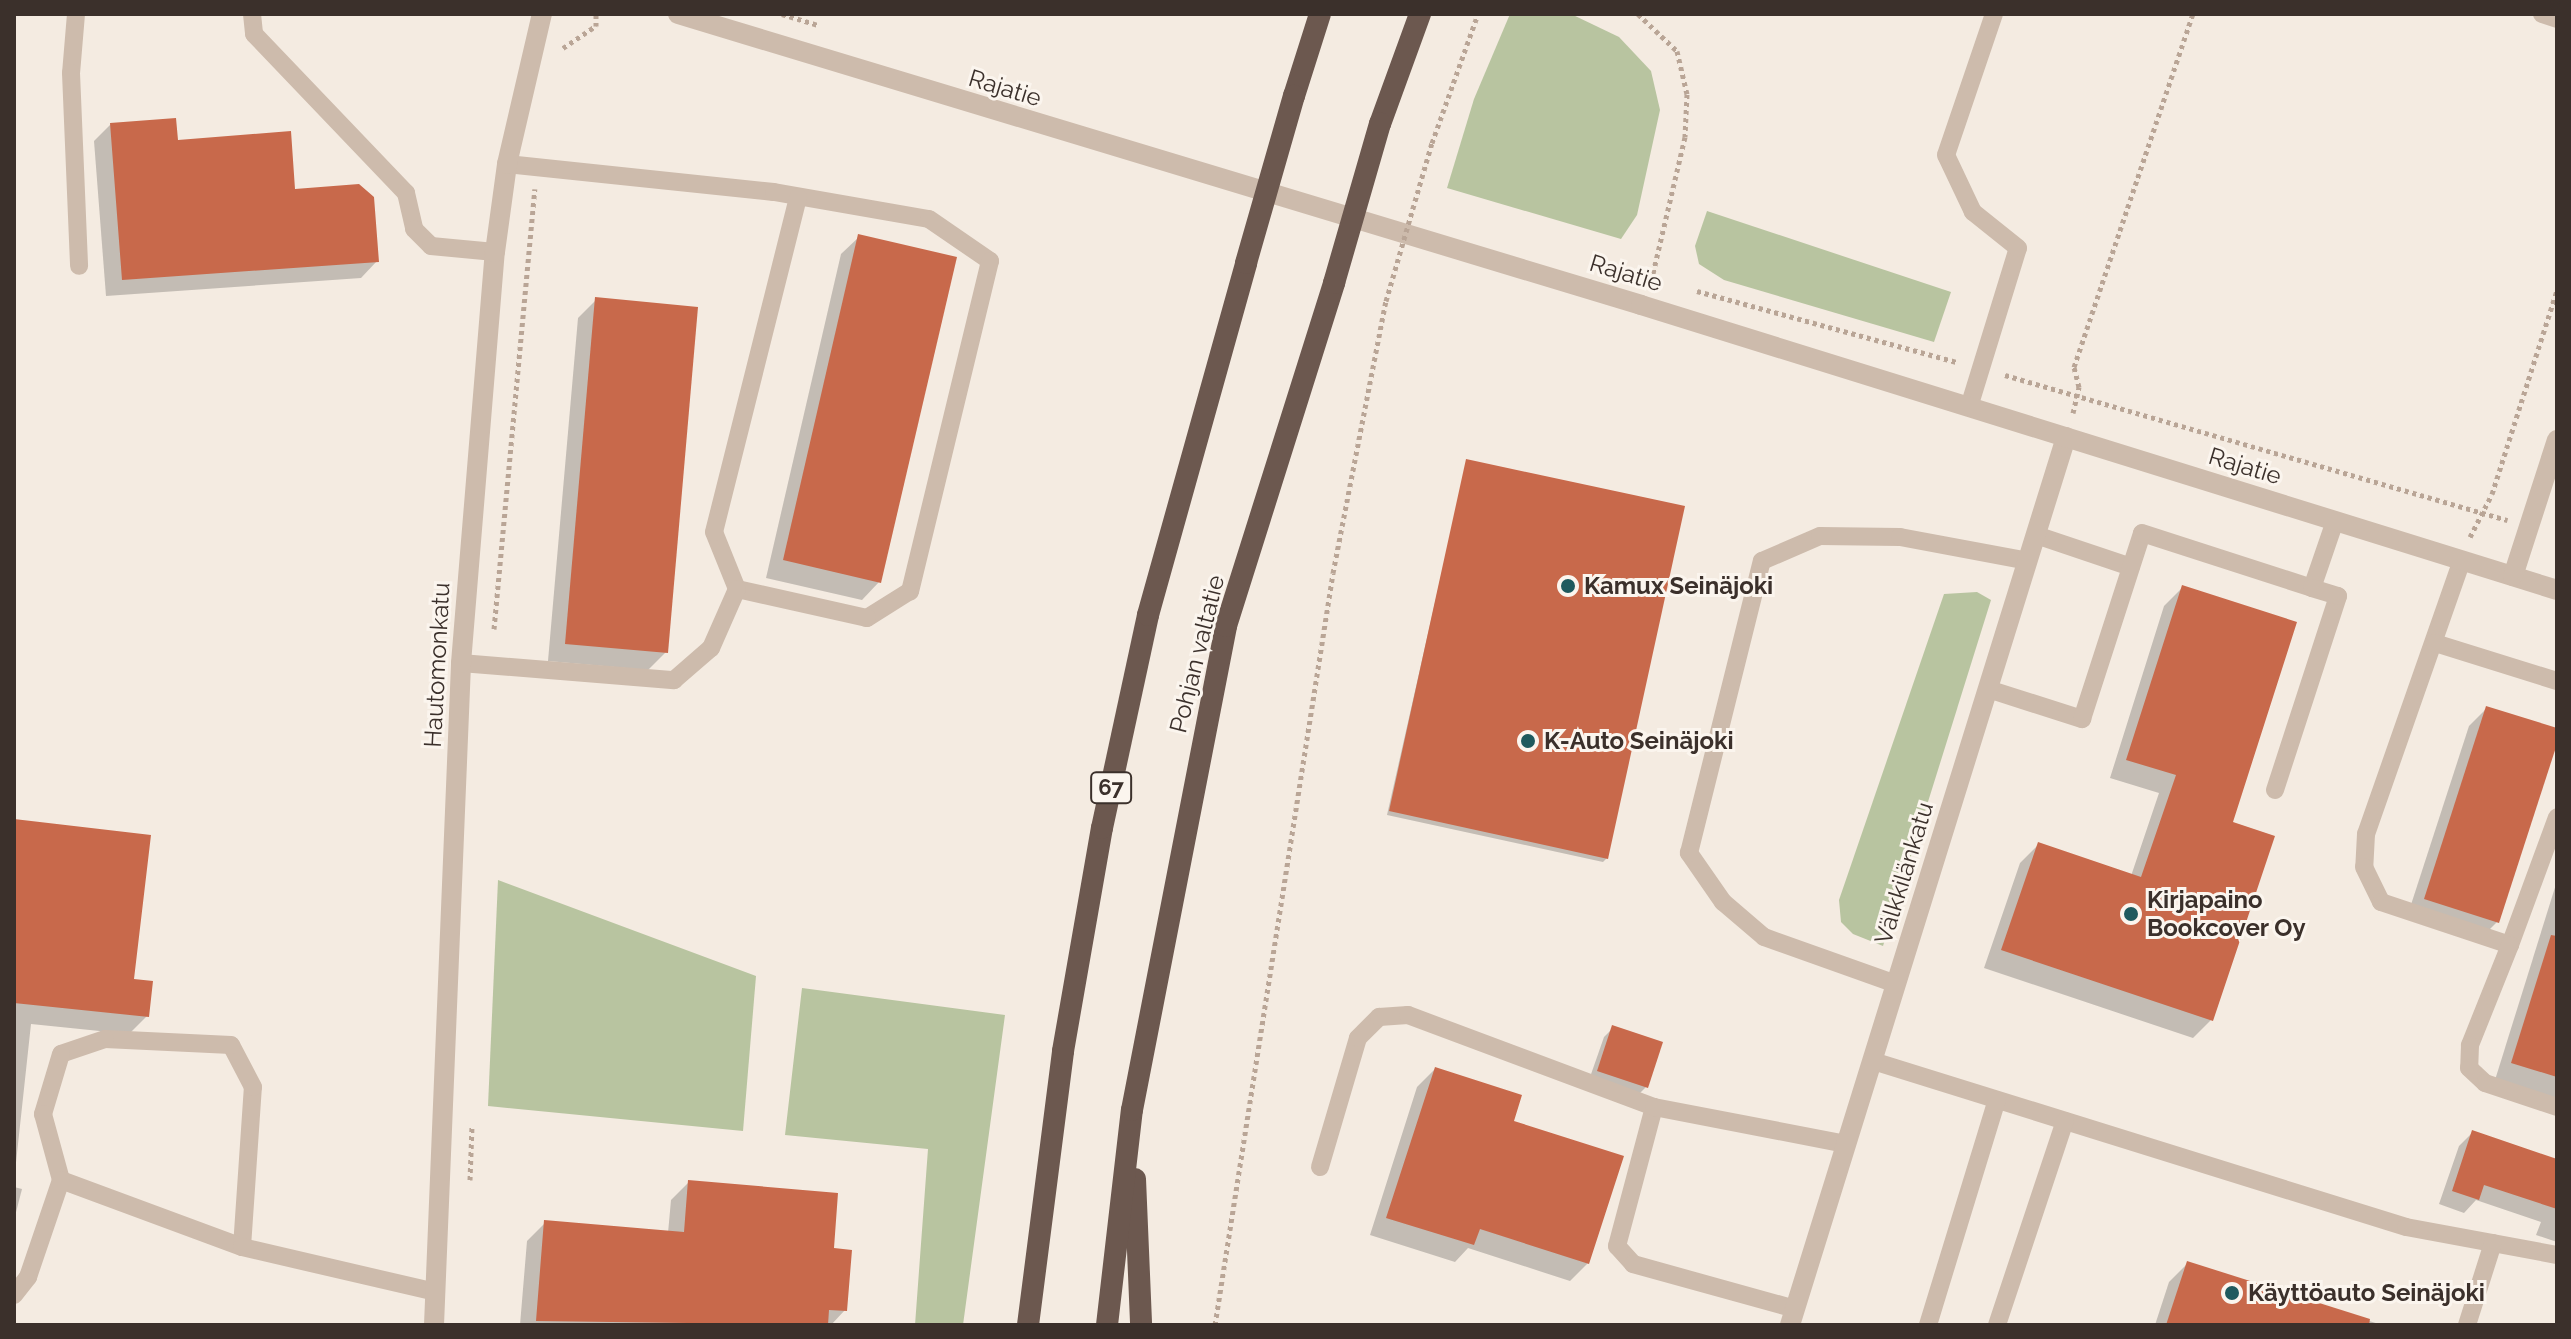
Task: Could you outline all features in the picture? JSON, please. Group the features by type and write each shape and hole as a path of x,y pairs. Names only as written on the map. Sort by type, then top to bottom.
{"highway":[{"name":"67","path":"1028,1325 1063,1051 1102,828 1148,615 1246,263 1320,14"},
{"name":"Pohjan valtatie","path":"1107,1325 1132,1110 1226,626 1334,283 1380,124 1417,14"},
{"path":"1132,1110 1141,1325"}],"street":[{"name":"Hautomonkatu","path":"434,1325 461,663 495,252 507,164 542,14"},
{"name":"Rajatie","path":"678,14 1969,407 2557,590"},
{"name":"Välkkilänkatu","path":"1793,1317 2066,437"},
{"path":"2513,576 2557,440"}],"lane":[{"path":"76,14 71,73 79,266"},
{"path":"252,14 254,34 406,193 414,229 431,246 495,252"},
{"path":"1969,407 2018,248 1973,212 1946,155 1994,14"},
{"path":"2542,14 2557,19"},
{"path":"507,164 798,197 929,219 990,261 910,591 867,618 737,589"},
{"path":"461,663 674,680 711,648 737,589 714,532 798,197"},
{"path":"2312,588 2335,521"},
{"path":"1988,689 2082,719 2142,533 2338,596 2275,790"},
{"path":"2036,535 2131,567"},
{"path":"1896,984 1764,937 1723,902 1689,853 1762,561 1820,536 1900,537 2028,561"},
{"path":"2462,560 2366,834 2364,867 2381,902 2510,945"},
{"path":"2435,643 2557,681"},
{"path":"2557,817 2470,1045 2469,1068 2485,1083 2557,1107"},
{"path":"1320,1167 1358,1038 1379,1017 1408,1015 1654,1107 1846,1144"},
{"path":"14,1295 28,1277 61,1180 43,1114 61,1054 105,1039 231,1045 253,1087 242,1247"},
{"path":"1873,1061 2406,1227 2557,1255"},
{"path":"1928,1325 1997,1100"},
{"path":"1654,1107 1617,1246 1633,1264 1793,1317"},
{"path":"1997,1325 2065,1121"},
{"path":"61,1180 242,1247 436,1292"},
{"path":"2467,1325 2493,1243"}],"path":[{"path":"782,14 823,27"},
{"path":"1215,1325 1333,573 1386,301 1432,143 1478,14"},
{"path":"1638,14 1677,51 1687,94 1685,137 1652,278"},
{"path":"2066,437 2077,398 2074,367 2193,14"},
{"path":"1411,205 1426,210"},
{"path":"1637,274 1667,283"},
{"path":"1682,287 1918,355 1981,367 2077,398 2480,510 2529,527"},
{"path":"2462,560 2480,510 2492,494 2557,290"}],"green space":[{"path":"1510,14 1571,14 1619,37 1651,71 1660,110 1637,215 1621,239 1447,188 1474,99"},
{"path":"1707,211 1951,292 1934,342 1724,280 1699,264 1695,246"},
{"path":"1977,592 1991,600 1883,946 1853,934 1841,922 1839,900 1944,594"},
{"path":"498,880 756,976 743,1131 488,1106"},
{"path":"802,988 1005,1015 963,1325 915,1325 928,1149 785,1135"}],"building":[{"path":"176,118 178,140 291,131 295,189 359,184 374,197 379,262 122,280 110,123"},
{"path":"858,234 957,257 881,583 783,560"},
{"path":"595,297 698,307 668,653 565,644"},
{"path":"1466,459 1685,506 1608,859 1389,811"},
{"path":"2182,585 2297,622 2233,822 2275,836 2213,1021 2001,950 2038,842 2141,877 2176,775 2126,760"},
{"path":"2486,706 2557,728 2557,744 2499,923 2424,899"},
{"path":"14,819 151,835 134,979 153,981 149,1017 14,1003"},
{"path":"2551,935 2557,936 2557,1077 2511,1063"},
{"path":"1612,1025 1663,1042 1648,1088 1597,1071"},
{"path":"1435,1067 1522,1095 1514,1121 1624,1156 1589,1264 1480,1229 1474,1245 1386,1218"},
{"path":"2472,1130 2557,1159 2557,1209 2484,1185 2479,1200 2452,1191"},
{"path":"688,1180 838,1193 834,1248 852,1250 847,1311 829,1310 828,1325 536,1321 544,1220 684,1232"},
{"name":"Käyttöauto Seinäjoki","path":"2187,1261 2370,1319 2369,1325 2166,1325"}],"place":[{"name":"Kamux Seinäjoki","path":"1568,586"},
{"name":"K-Auto Seinäjoki","path":"1528,741"},
{"name":"Kirjapaino Bookcover Oy","path":"2131,914"},
{"name":"Käyttöauto Seinäjoki","path":"2232,1293"}]}
